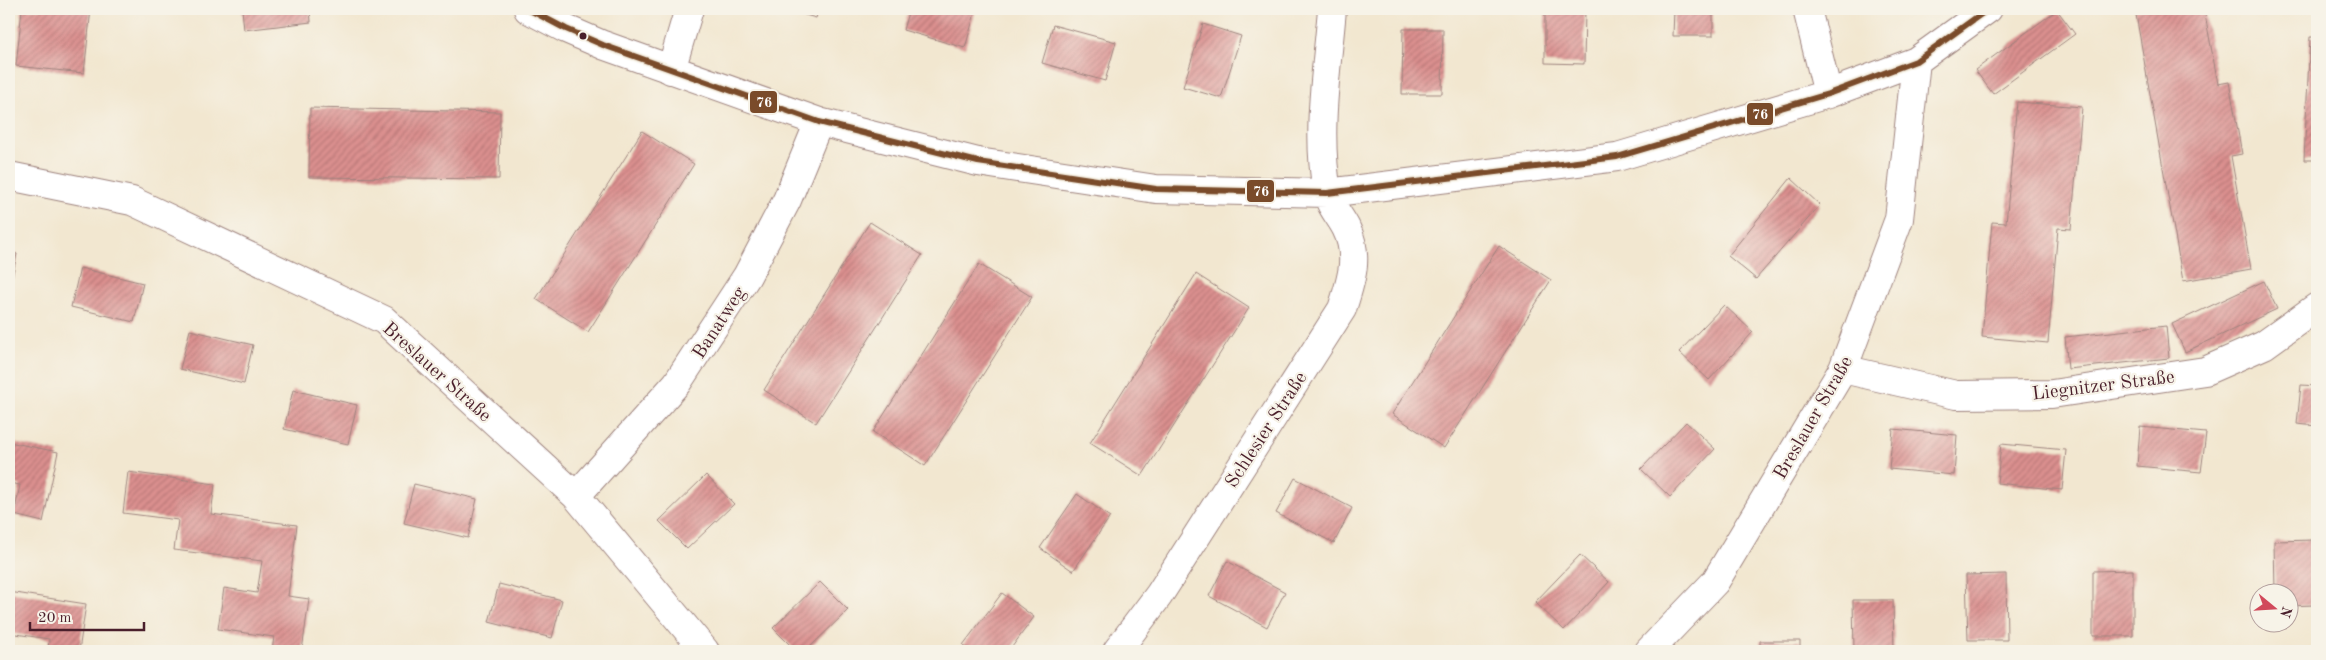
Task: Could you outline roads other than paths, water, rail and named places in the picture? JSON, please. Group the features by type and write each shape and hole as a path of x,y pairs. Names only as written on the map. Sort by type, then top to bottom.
{"street":[{"path":"528,9 566,29 671,70 819,122 978,162 1156,189 1327,193 1618,157 1828,94 1916,61 1988,9"},
{"path":"671,70 689,9"},
{"path":"1327,193 1322,123 1332,9"},
{"path":"1807,9 1828,94"},
{"name":"Breslauer Straße","path":"1649,651 1715,582 1843,369 1899,219 1916,61"},
{"name":"Banatweg","path":"576,496 678,383 747,276 787,200 819,122"},
{"name":"Breslauer Straße","path":"9,176 132,201 384,320 576,496 705,651"},
{"name":"Schlesier Straße","path":"1117,651 1159,596 1342,309 1354,268 1353,245 1327,193"},
{"name":"Liegnitzer Straße","path":"1843,369 1956,395 2052,394 2205,371 2264,345 2317,307"}]}
